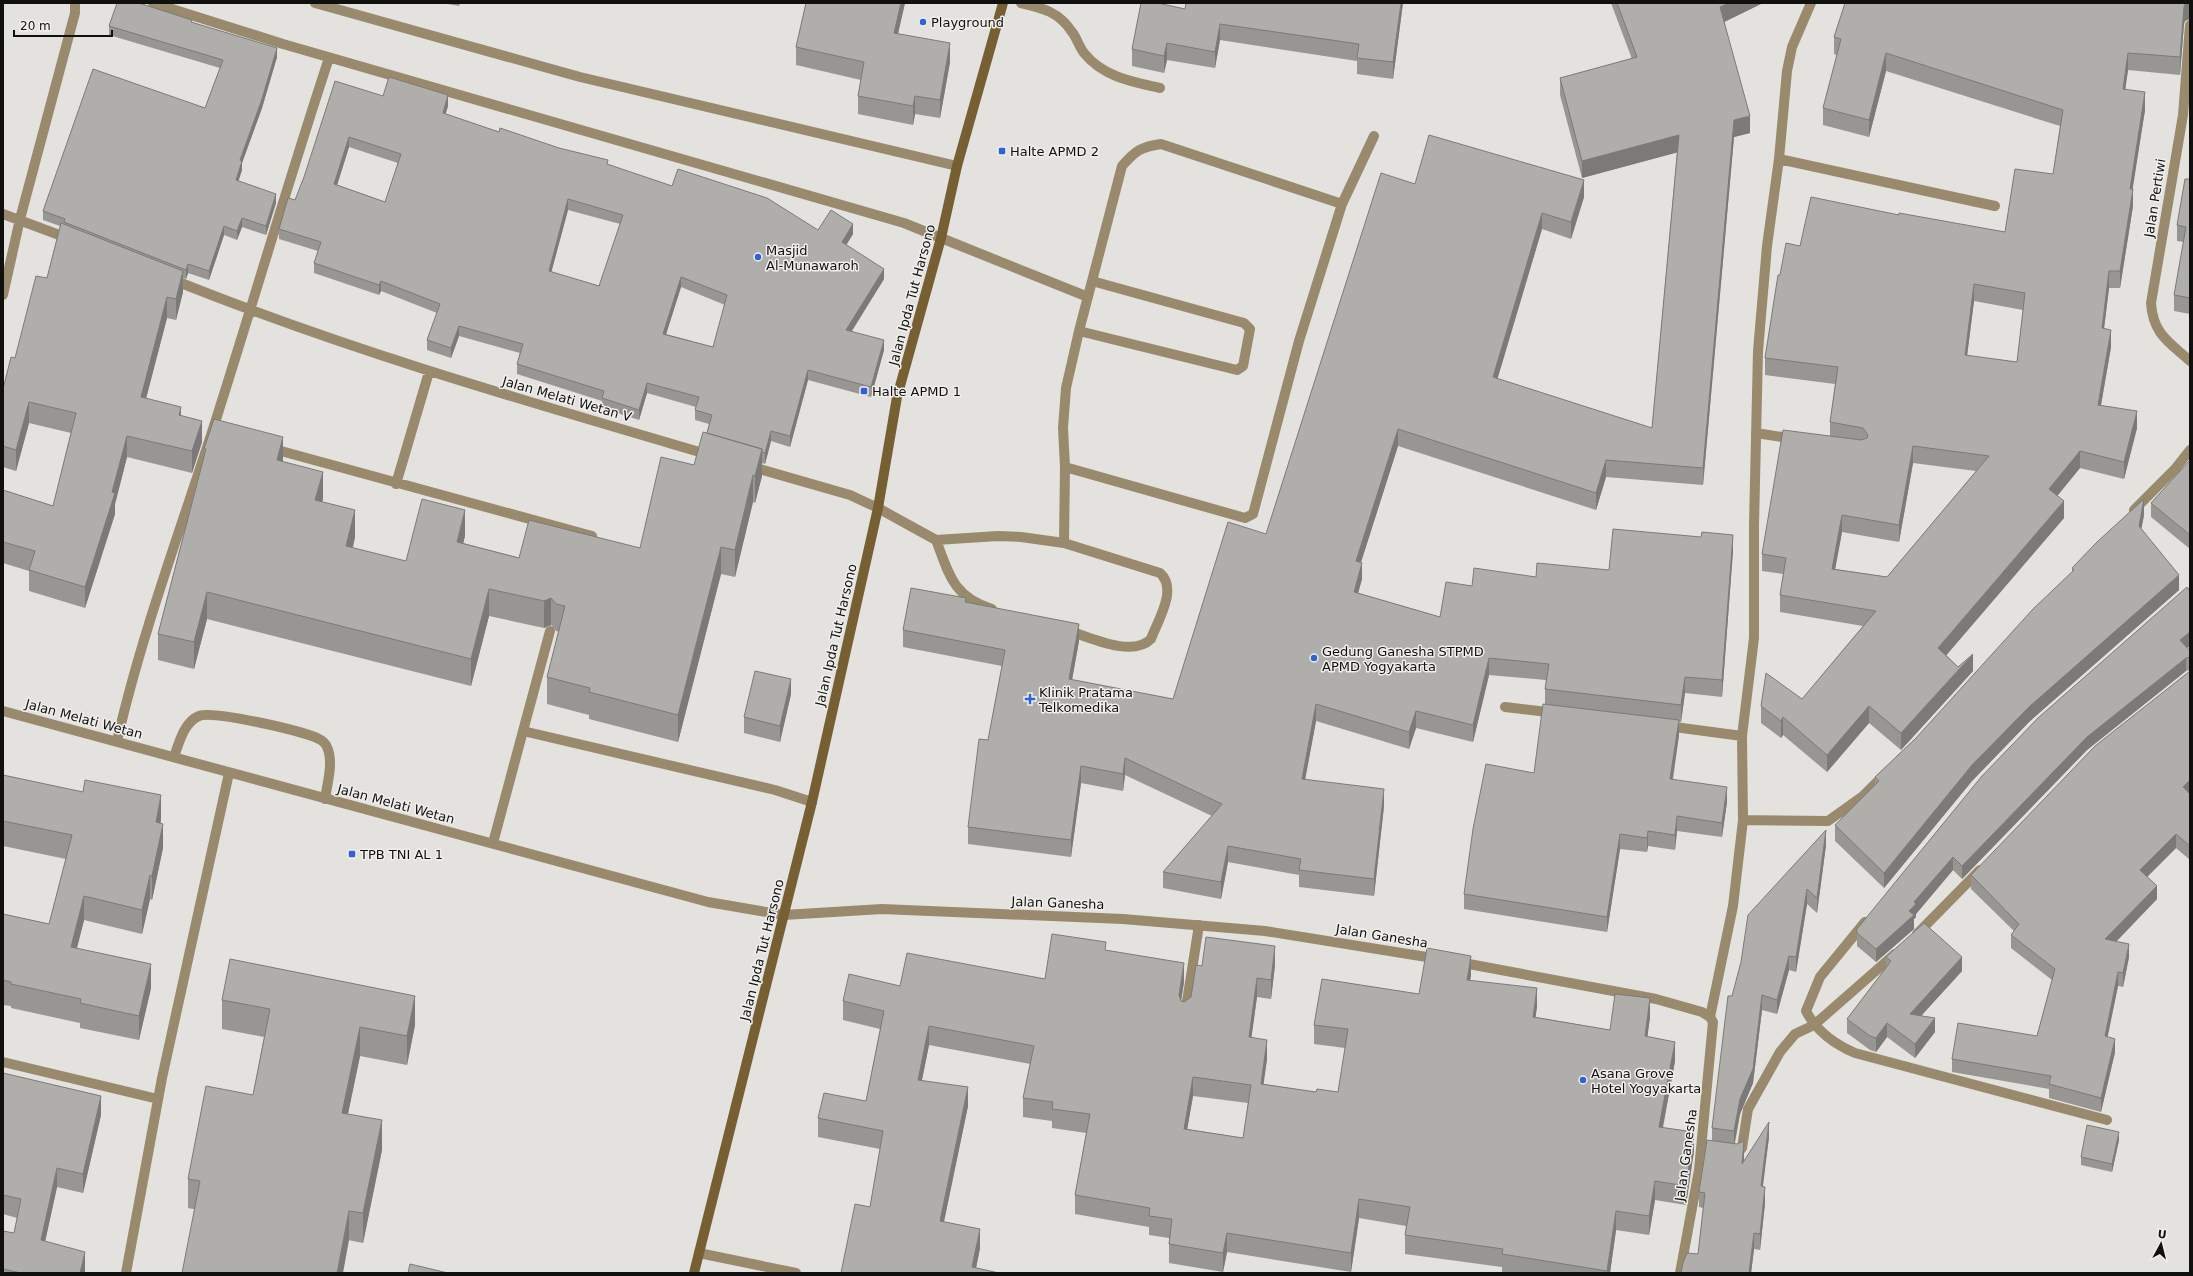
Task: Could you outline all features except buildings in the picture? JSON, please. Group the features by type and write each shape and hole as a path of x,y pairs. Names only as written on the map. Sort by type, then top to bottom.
{"main road":[{"name":"Jalan Ipda Tut Harsono","path":"694,1273 812,802 878,508 897,396 941,238 957,166 1003,3"}],"street":[{"path":"3,295 20,219 75,13 75,3"},
{"path":"152,3 329,58 896,221 1088,297"},
{"path":"315,3 580,76 957,166"},
{"path":"1021,3 1052,11 1061,17 1085,54 1108,73 1125,81 1160,88"},
{"path":"1710,1016 1733,906 1743,820 1742,736 1754,638 1758,343 1767,246 1780,159 1787,71 1792,47 1811,3"},
{"name":"Jalan Pertiwi","path":"2190,25 2186,115 2151,303 2152,312 2158,331 2190,361"},
{"path":"117,741 127,699 164,576 216,432 249,311 292,169 329,58"},
{"path":"1065,467 1245,518 1251,516 1254,512 1299,341 1342,204 1374,136"},
{"path":"1064,543 1065,467 1062,428 1066,388 1079,331 1122,166 1134,151 1146,146 1161,144 1342,204"},
{"path":"1780,159 1995,206"},
{"path":"3,214 20,219 79,243"},
{"name":"Jalan Melati Wetan V","path":"160,275 249,311 429,372 724,459"},
{"path":"1079,331 1237,370 1243,366 1250,329 1244,323 1092,281"},
{"path":"396,484 429,372"},
{"path":"1756,433 1809,442"},
{"path":"258,444 396,484 604,540"},
{"path":"2126,518 2175,469 2190,450"},
{"path":"738,463 850,495 878,508 936,540 1021,536 1064,543 1160,573 1166,578 1168,591 1151,639 1141,646 1127,648 1058,628"},
{"path":"936,540 956,587 966,598 976,603 1004,612"},
{"path":"493,843 550,631"},
{"path":"1505,706 1568,714"},
{"name":"Jalan Melati Wetan","path":"3,711 174,756 229,773 708,902 784,915"},
{"path":"174,756 184,731 192,720 200,715 218,715 303,733 321,740 327,747 330,767 325,799"},
{"path":"1655,725 1742,736"},
{"path":"523,731 775,790 812,802"},
{"path":"1743,820 1828,821 1863,796 1890,770"},
{"path":"126,1273 158,1099 229,773"},
{"path":"1731,1152 1740,1152 1748,1109 1780,1052 1795,1034 1814,1026 1906,944 1987,863"},
{"name":"Jalan Ganesha","path":"784,915 882,909 1123,919 1265,931 1593,985 1691,1007 1710,1016 1713,1022 1706,1148 1680,1273"},
{"path":"1874,911 1820,977 1806,1011 1814,1026 1837,1045 1855,1054 2107,1120"},
{"path":"1185,1015 1199,925"},
{"path":"3,1062 158,1099"},
{"path":"699,1253 796,1273"}],"place":[{"name":"Playground","path":"923,22"},
{"name":"Halte APMD 2","path":"1002,151"},
{"name":"Masjid Al-Munawaroh","path":"758,257"},
{"name":"Halte APMD 1","path":"864,391"},
{"name":"Gedung Ganesha STPMD APMD Yogyakarta","path":"1314,658"},
{"name":"Klinik Pratama Telkomedika","path":"1030,699"},
{"name":"TPB TNI AL 1","path":"352,854"},
{"name":"Asana Grove Hotel Yogyakarta","path":"1583,1080"}]}
